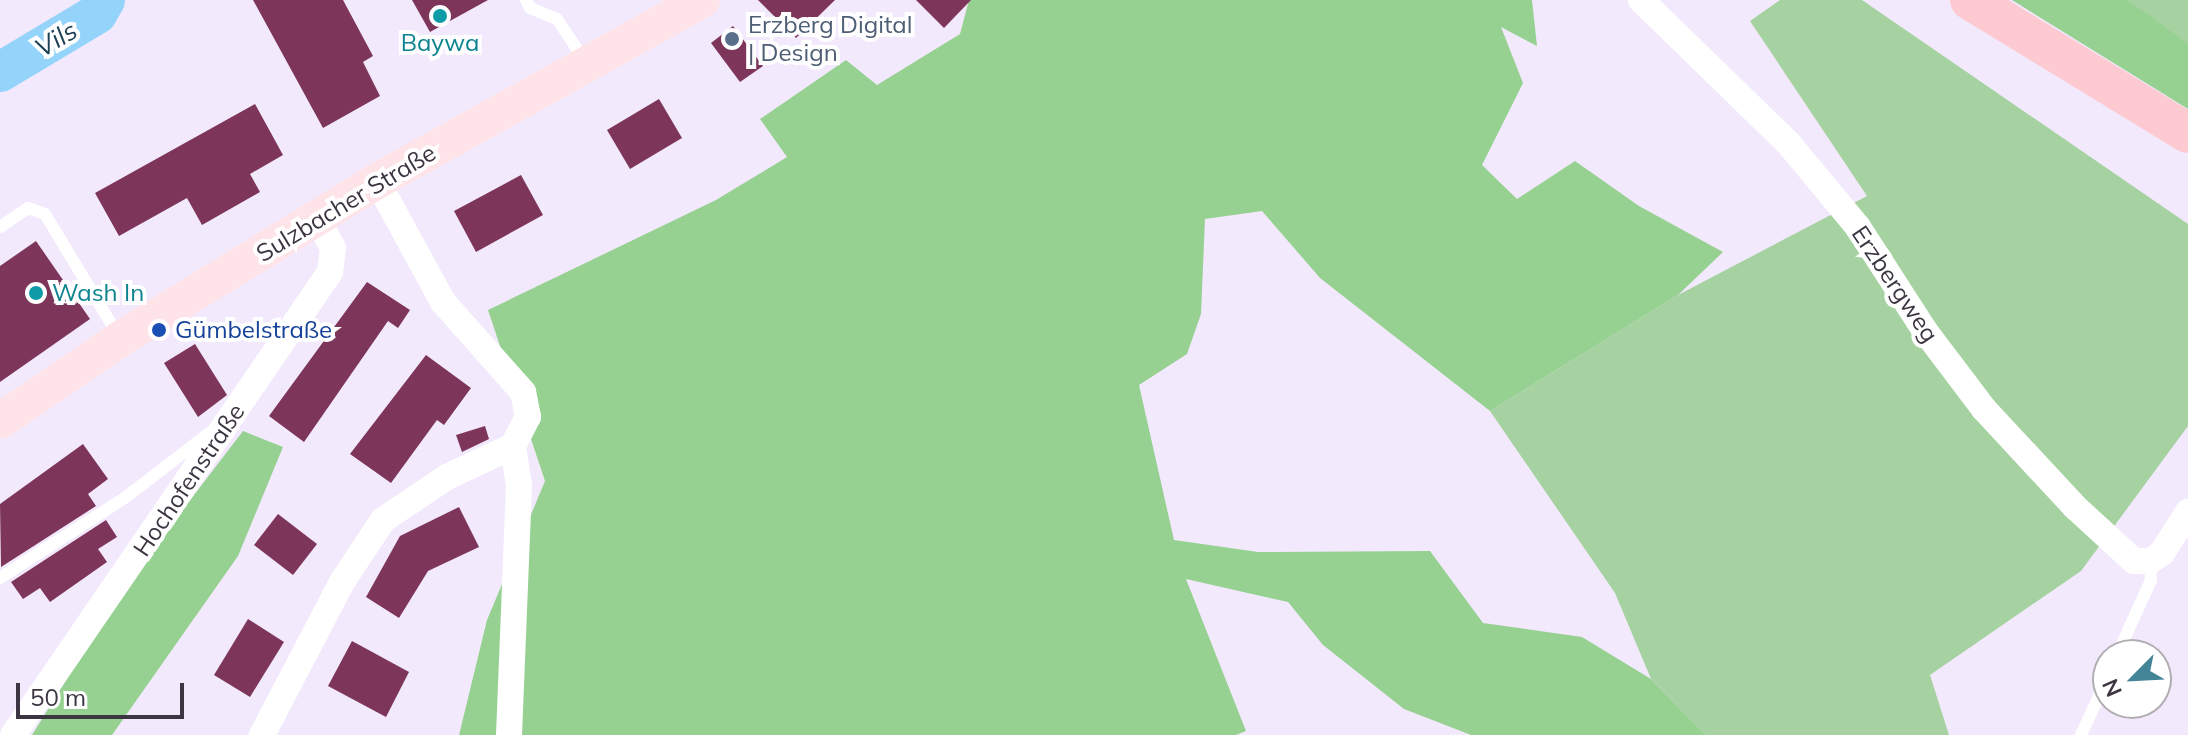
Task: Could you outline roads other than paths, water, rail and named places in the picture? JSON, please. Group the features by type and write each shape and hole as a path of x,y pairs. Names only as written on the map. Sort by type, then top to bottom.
{"main road":[{"name":"Sulzbacher Straße","path":"0,421 120,339 377,181 702,0"},
{"path":"1970,0 2188,133"}],"street":[{"name":"Erzbergweg","path":"1641,0 1789,144 1858,227 1925,331 1984,409 2104,534 2134,561 2150,561"},
{"path":"377,181 443,302 523,392 528,417 513,446 519,485 509,735"},
{"name":"Hochofenstraße","path":"13,735 330,272 333,248 317,218"},
{"path":"262,735 342,582 383,520 447,477 513,446"},
{"path":"2150,561 2162,553 2188,512"}],"lane":[{"path":"526,0 530,8 557,19 588,66"},
{"path":"0,227 28,208 45,214 120,339"},
{"path":"0,578 126,497 231,417"},
{"path":"2124,639 2151,580 2150,561"},
{"path":"2081,735 2092,711"}],"waterway":[{"name":"Vils","path":"0,72 97,14 105,0"}],"place":[{"name":"Baywa","path":"440,16"},
{"name":"Erzberg Digital | Design","path":"732,39"},
{"name":"Wash In","path":"36,293"},
{"name":"Gümbelstraße","path":"159,330"}]}
